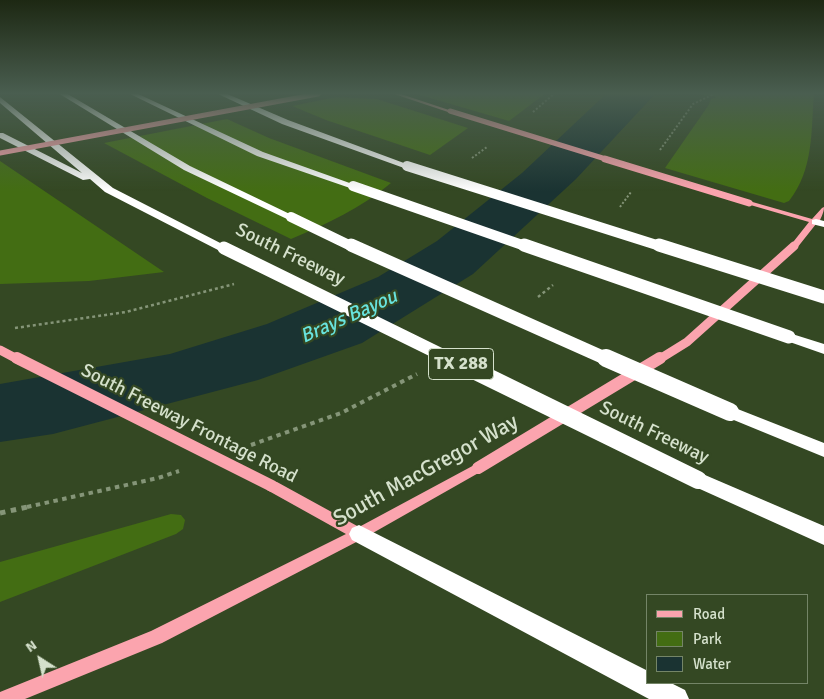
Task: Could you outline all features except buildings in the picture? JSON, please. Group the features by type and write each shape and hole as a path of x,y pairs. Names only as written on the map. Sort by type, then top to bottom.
{"highway":[{"name":"South Freeway","path":"32,126 109,190 698,480 824,536"},
{"path":"116,126 187,168 407,272 730,412 824,450"},
{"path":"200,126 260,154 824,349"},
{"path":"295,126 407,166 824,297"},
{"path":"0,135 109,190"},
{"path":"360,534 646,683"},
{"path":"647,684 676,699"}],"main road":[{"path":"0,153 148,126"},
{"path":"498,126 820,223"},
{"name":"South MacGregor Way","path":"4,699 156,637 360,534 478,468 687,342 820,223 824,209"},
{"name":"South Freeway Frontage Road","path":"0,350 272,486 360,534"}],"green space":[{"path":"193,126 242,126 269,138 391,183 343,215 291,239 207,198 104,143"},
{"path":"343,126 461,126 468,128 430,155"},
{"path":"694,126 812,126 810,149 803,176 789,201 784,203 665,168"},
{"path":"0,161 164,272 89,281 0,284"},
{"path":"171,514 181,515 185,520 183,529 176,534 0,602 0,562"}],"water":[{"name":"Brays Bayou","path":"572,126 626,126 576,179 473,274 362,343 258,380 53,434 0,442 0,384 170,354 267,324 378,277 437,241 522,173"}]}
